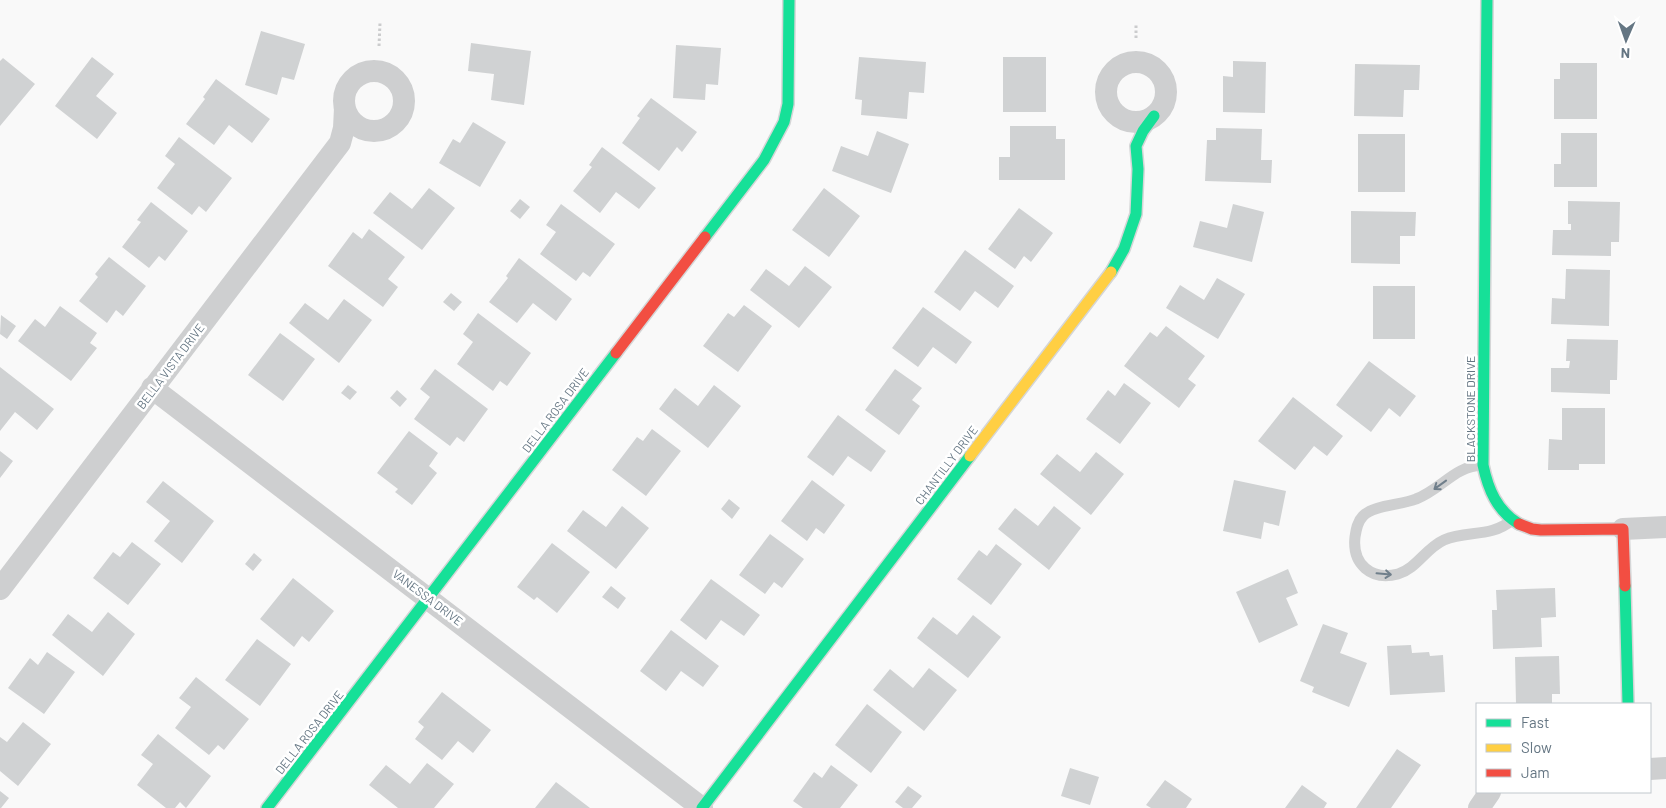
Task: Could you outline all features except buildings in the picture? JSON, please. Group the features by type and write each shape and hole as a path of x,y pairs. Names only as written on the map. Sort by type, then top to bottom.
{"street":[{"name":"DELLA ROSA DRIVE","path":"267,808 764,160 784,122 788,104 789,0"},
{"name":"BLACKSTONE DRIVE","path":"1487,0 1483,465 1486,482 1492,498 1512,520 1527,528 1546,530 1623,529"},
{"path":"1139,62 1149,65 1163,79 1165,99 1161,108 1143,131 1136,146 1130,132 1111,109 1106,91 1112,73 1120,66 1139,62"},
{"name":"BELLA VISTA DRIVE","path":"0,589 340,143 344,128 344,99 346,89 351,81 368,71 387,74 395,80 401,88 404,98 403,108 399,117 392,125 383,129 355,136 340,143"},
{"path":"345,108 348,117 355,124 373,131"},
{"path":"1118,116 1136,122 1154,116"},
{"name":"CHANTILLY DRIVE","path":"702,808 1106,280 1124,249 1136,214 1138,169 1136,146"},
{"name":"VANESSA DRIVE","path":"152,388 702,808"},
{"path":"1628,703 1623,529 1666,527"},
{"path":"1651,769 1666,768"},
{"path":"1479,808 1489,793"}],"lane":[{"path":"1483,465 1473,465 1462,469 1429,494 1400,504 1372,510 1363,515 1358,522 1354,548 1358,561 1365,569 1377,574 1387,576 1400,573 1415,563 1429,549 1443,541 1459,536 1495,531 1504,527 1512,520"}],"path":[{"path":"379,46 380,23"},
{"path":"1136,23 1136,38"}],"traffic: fast":[{"path":"705,237 764,160 784,122 788,104 789,0"},
{"path":"1487,0 1483,465 1491,491 1499,506 1511,519 1519,524"},
{"path":"1111,272 1124,249 1136,214 1138,169 1136,146 1143,131 1154,116"},
{"path":"267,808 616,353"},
{"path":"702,808 970,456"},
{"path":"1625,586 1628,703"}],"traffic: slow":[{"path":"970,456 1111,272"}],"traffic: jam":[{"path":"616,353 705,237"},
{"path":"1519,524 1541,530 1623,529 1625,586"}]}
